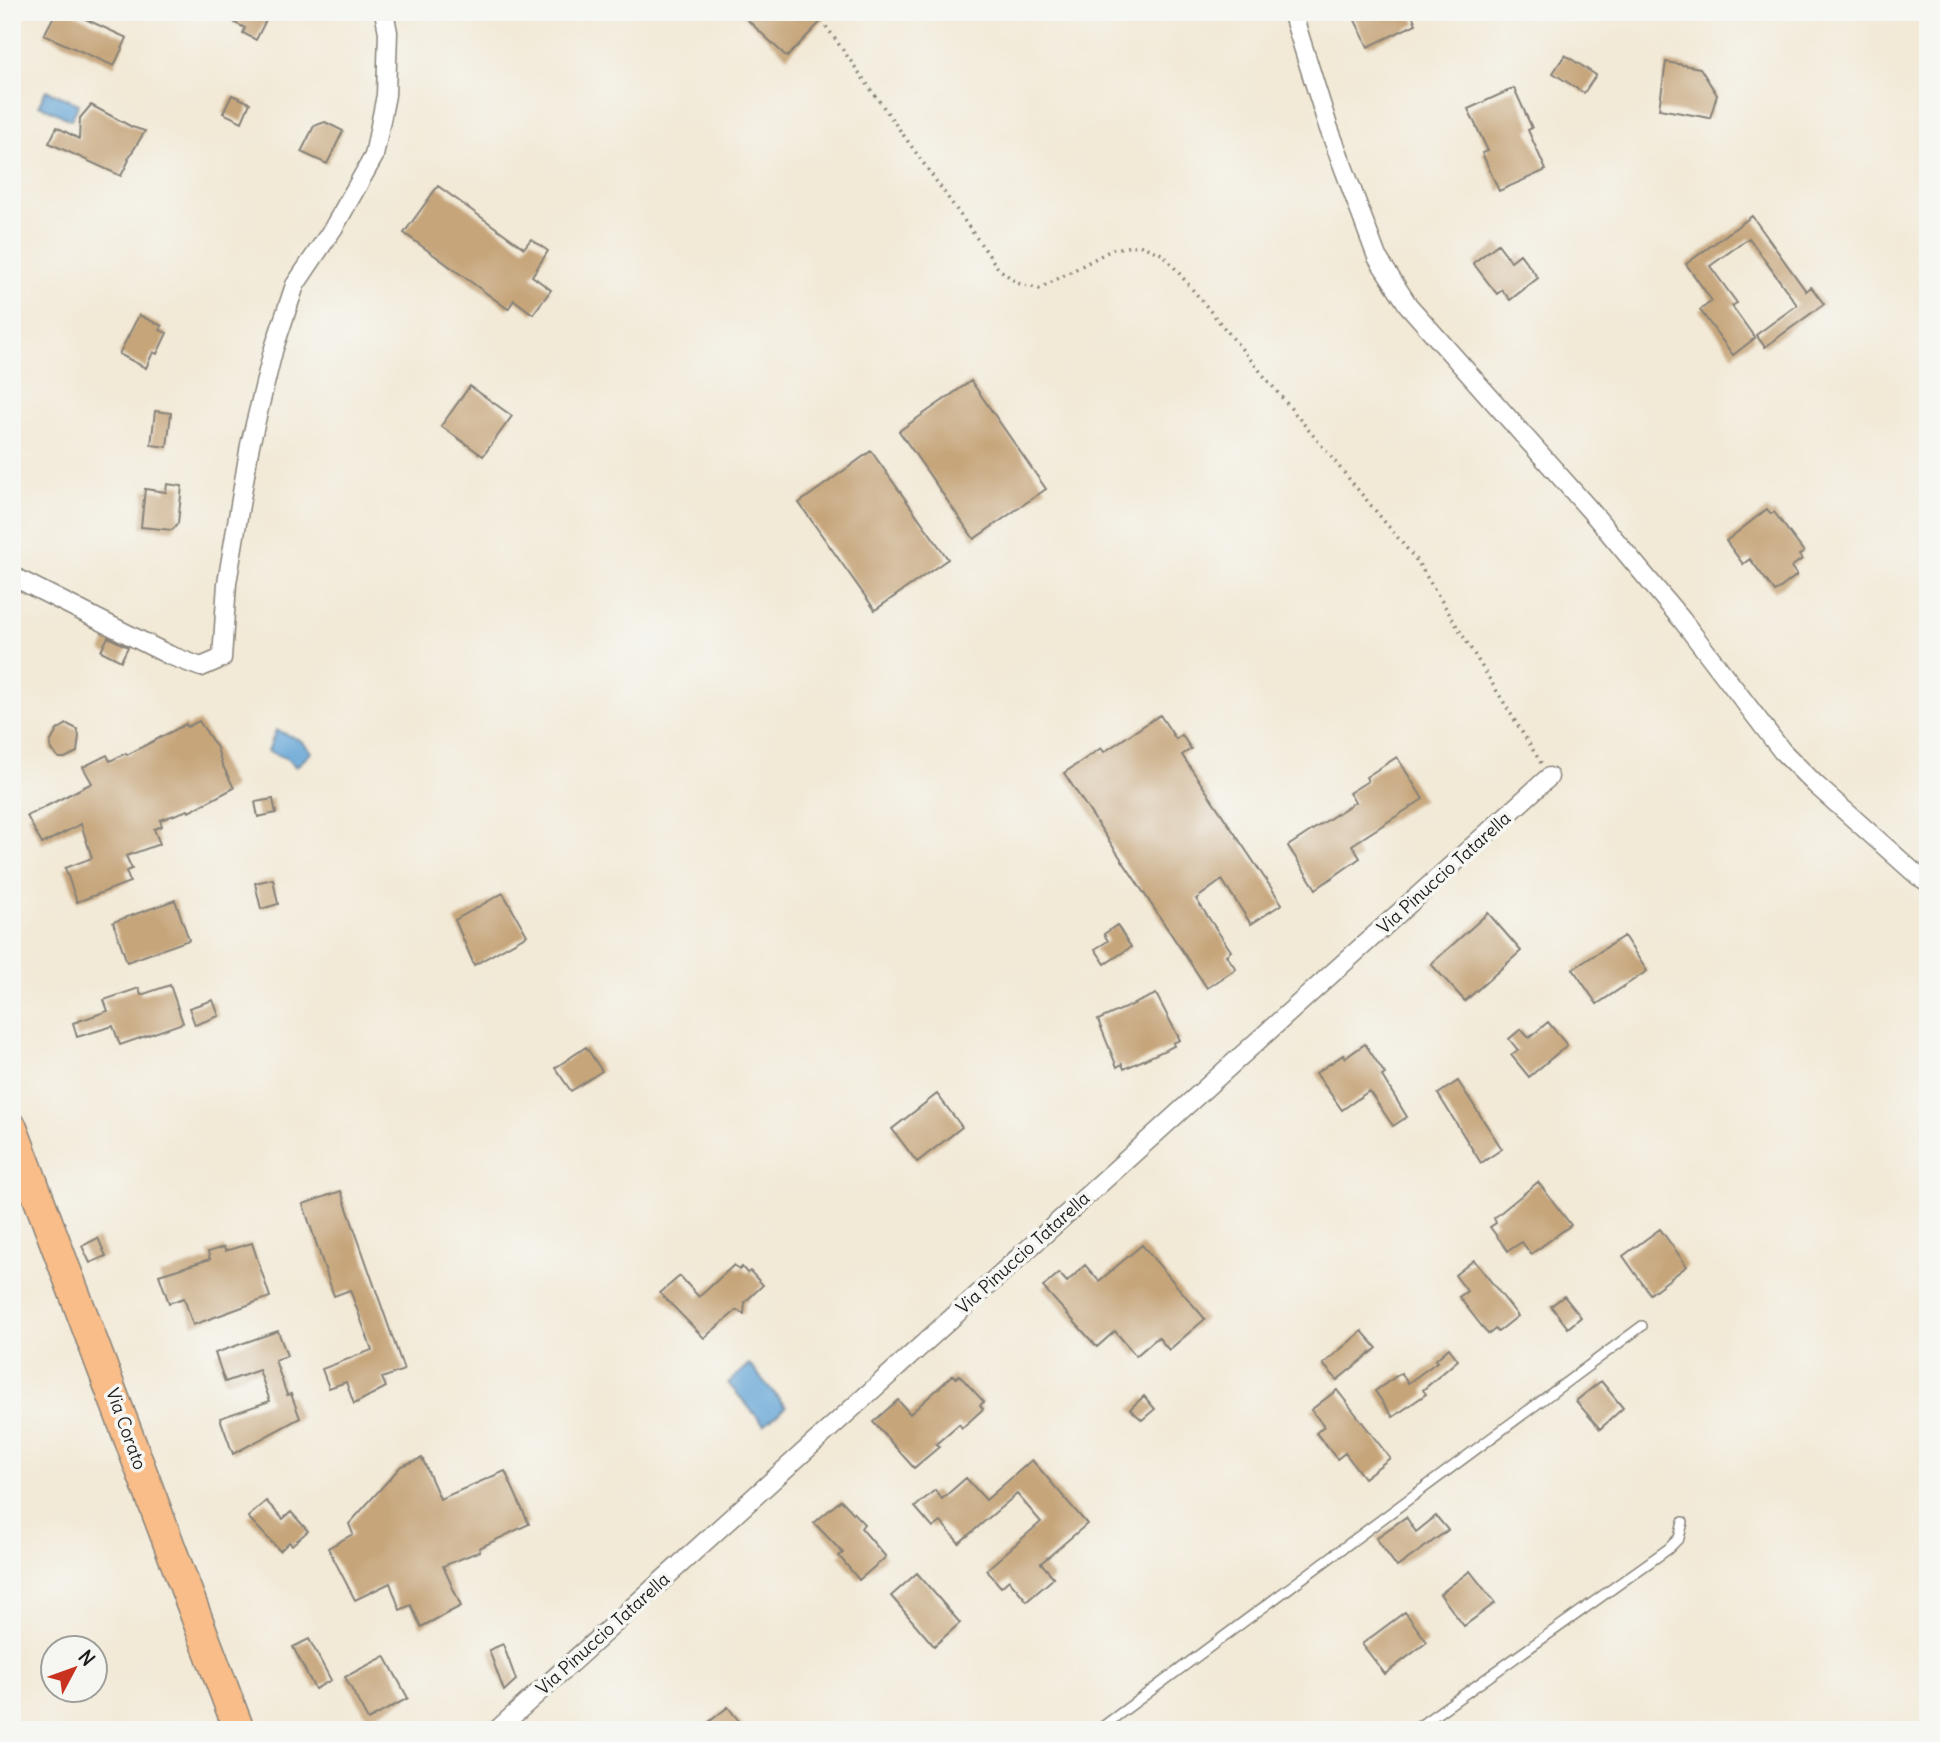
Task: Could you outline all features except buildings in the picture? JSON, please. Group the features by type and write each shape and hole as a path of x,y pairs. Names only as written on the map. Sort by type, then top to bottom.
{"main road":[{"name":"Via Corato","path":"12,1128 239,1730"}],"street":[{"path":"12,576 169,655 201,667 222,658 226,583 250,445 273,351 295,285 334,227 374,156 386,95 388,32 384,12"},
{"path":"1292,12 1328,126 1377,257 1408,305 1596,517 1682,620 1782,751 1816,785 1928,882"},
{"name":"Via Pinuccio Tatarella","path":"497,1730 1549,777"}],"lane":[{"path":"1098,1730 1642,1326"},
{"path":"1413,1730 1668,1549 1679,1538 1683,1522"}],"path":[{"path":"818,15 998,268 1017,283 1039,289 1113,249 1139,246 1164,256 1417,561 1549,777"}],"water":[{"path":"46,90 79,104 71,120 39,105"},
{"path":"276,730 300,740 312,752 296,767 288,759 268,751"},
{"path":"749,1364 786,1407 764,1425 728,1383"}]}
